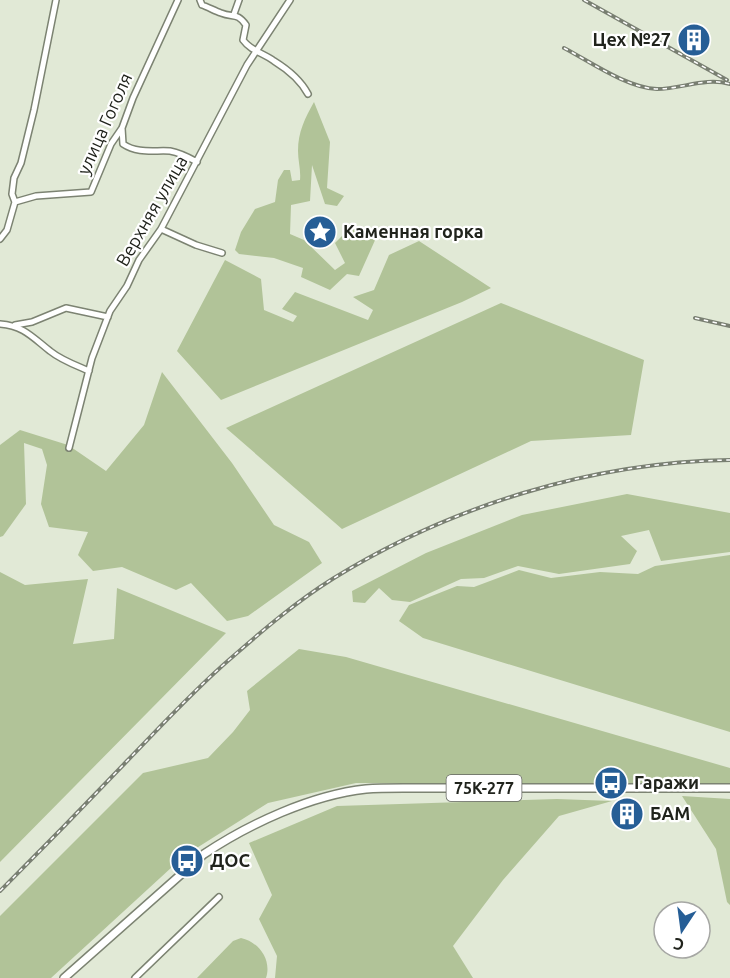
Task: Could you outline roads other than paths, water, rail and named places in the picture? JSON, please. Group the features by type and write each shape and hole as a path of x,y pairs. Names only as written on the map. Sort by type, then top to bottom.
{"main road":[{"name":"75К-277","path":"64,978 204,854 222,842 275,816 327,796 366,789 402,788 730,788"}],"street":[{"path":"0,239 7,230 15,202 12,195 14,178 21,163 31,121 56,0"},
{"name":"улица Гоголя","path":"15,202 36,196 91,192 111,144 122,128 136,91 178,0"},
{"path":"200,0 202,5 222,14 234,14 242,18 246,25 243,40 250,49 274,61 291,74 308,93"},
{"path":"234,14 238,0"},
{"name":"Верхняя улица","path":"69,448 89,371 108,317 127,286 139,260 161,229 247,65 290,0"},
{"path":"122,128 123,144 129,148 184,154 197,162"},
{"path":"161,229 195,245 222,253"},
{"path":"0,324 13,325 32,322 66,308 108,317"},
{"path":"13,325 33,335 50,351 89,371"},
{"path":"135,978 219,897"}],"railway":[{"path":"584,0 727,80"},
{"path":"564,48 621,79 645,87 657,89 712,82 730,84"},
{"path":"695,318 730,326"},
{"path":"0,891 204,683 281,616 334,578 426,529 524,493 575,479 626,469 730,460"}],"place":[{"name":"Цех №27","path":"694,40"},
{"name":"Каменная горка","path":"320,232"},
{"name":"Гаражи","path":"611,783"},
{"name":"БАМ","path":"627,814"},
{"name":"ДОС","path":"187,861"}]}
